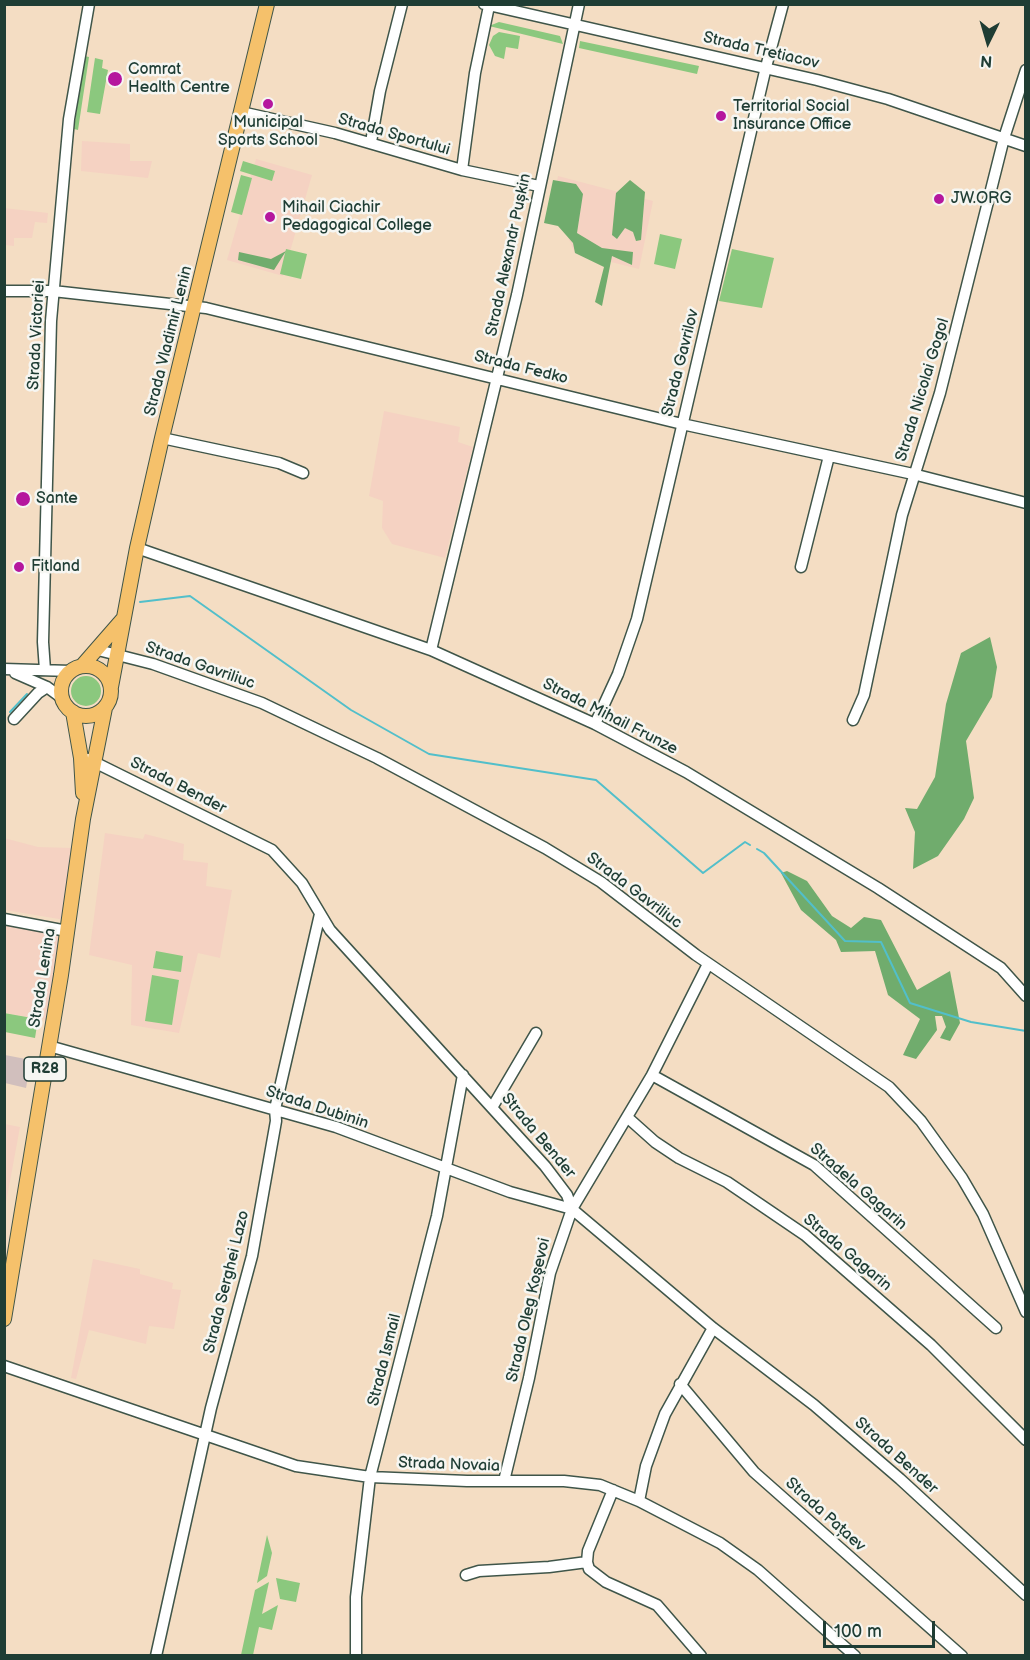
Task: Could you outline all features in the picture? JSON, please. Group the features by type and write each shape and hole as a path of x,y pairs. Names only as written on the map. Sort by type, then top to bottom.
{"main road":[{"name":"Strada Vladimir Lenin","path":"111,687 137,548 162,438 196,306 267,4"},
{"path":"62,698 63,683 98,650 124,617"},
{"path":"76,669 97,668 108,679 111,687"},
{"name":"R28","path":"88,760 109,702 111,687"},
{"name":"R28","path":"62,698 73,712 88,760"},
{"path":"73,712 89,716 105,708"},
{"name":"Strada Lenina","path":"4,1319 68,931 83,819 88,760"}],"street":[{"name":"Strada Victoriei","path":"45,670 44,618 53,291 59,202 69,119 89,4"},
{"path":"371,142 380,91 402,4"},
{"name":"Strada Alexandr Pușkin","path":"431,650 497,377 579,4"},
{"name":"Strada Gavrilov","path":"595,724 618,674 637,620 766,67 783,4"},
{"path":"462,170 487,5"},
{"name":"Strada Tretiacov","path":"487,5 573,26 766,67 888,99 1026,146"},
{"name":"Strada Nicolai Gogol","path":"853,720 864,695 913,474 940,393 1004,138 1026,70"},
{"name":"Strada Sportului","path":"241,112 371,142 462,170 539,186"},
{"name":"Strada Fedko","path":"4,291 53,291 196,306 497,377 682,424 913,474 1026,503"},
{"path":"162,438 279,463 303,473"},
{"path":"801,567 829,456"},
{"name":"Strada Mihail Frunze","path":"137,548 431,650 595,724 686,772 869,882 1001,968 1026,996"},
{"name":"Strada Gavriliuc","path":"98,650 153,664 262,703 377,758 583,870 708,964 889,1087 921,1121 962,1178 983,1214 1026,1312"},
{"path":"5,670 76,669"},
{"path":"5,670 47,687 62,698"},
{"path":"14,719 38,693 47,687"},
{"name":"Strada Bender","path":"88,760 272,850 302,884 341,943 493,1106 562,1187 572,1209 713,1328 832,1420 1026,1595"},
{"name":"Strada Serghei Lazo","path":"156,1656 205,1436 252,1256 276,1121 275,1109 320,914"},
{"path":"4,919 68,931"},
{"name":"Strada Oleg Koşevoi","path":"504,1481 529,1378 550,1273 572,1209 652,1075 708,964"},
{"path":"493,1106 536,1033"},
{"name":"Strada Dubinin","path":"49,1046 336,1127 510,1192 572,1209"},
{"name":"Strada Ismail","path":"356,1656 357,1597 370,1477 447,1170 463,1074"},
{"name":"Stradela Gagarin","path":"652,1075 814,1165 996,1328"},
{"name":"Strada Gagarin","path":"627,1117 655,1142 679,1158 727,1182 805,1235 931,1345 1026,1440"},
{"path":"639,1501 655,1440 680,1384 713,1328"},
{"name":"Strada Novaia","path":"4,1366 296,1466 370,1477 587,1482 613,1490 720,1543 742,1558 855,1656"},
{"name":"Strada Pațaev","path":"680,1384 754,1472 962,1656"},
{"path":"613,1490 588,1551 589,1569 606,1582 657,1605 700,1656"},
{"path":"466,1575 479,1571 549,1568 587,1562"}],"shaded area":[{"path":"82,141 130,144 130,161 152,161 148,178 81,171"},
{"name":"Mihail Ciachir Pedagogical College","path":"256,159 312,175 283,276 227,260"},
{"path":"558,176 653,201 639,269 575,253 561,222 550,219"},
{"path":"4,208 48,213 47,223 35,222 32,238 14,238 14,246 5,245"},
{"path":"384,411 460,427 458,442 473,447 445,558 392,544 382,528 383,501 369,496"},
{"path":"105,833 143,839 145,834 184,844 183,860 208,863 206,886 232,890 220,958 198,953 179,1033 131,1025 132,965 89,955"},
{"path":"4,838 38,847 73,848 65,920 5,910"},
{"path":"5,925 63,935 46,1020 5,1013"},
{"path":"5,1055 31,1060 26,1088 5,1083"},
{"path":"4,1124 20,1127 5,1208"},
{"path":"93,1259 140,1269 140,1274 173,1283 172,1289 181,1290 174,1329 149,1326 146,1344 89,1330 76,1379 71,1378"}],"green space":[{"path":"499,22 560,36 563,44 489,26"},
{"path":"499,32 520,36 518,49 506,47 504,59 495,56 489,45 493,36"},
{"path":"580,41 699,66 697,74 579,48"},
{"path":"84,56 89,57 78,130 74,129"},
{"path":"95,58 103,60 102,68 108,70 100,114 87,112"},
{"path":"243,161 275,171 272,181 240,171"},
{"path":"241,175 252,178 242,215 231,212"},
{"path":"553,180 576,184 583,194 577,233 602,248 633,252 632,265 612,256 602,306 595,302 604,267 575,253 573,243 558,226 544,223"},
{"path":"630,180 645,192 641,240 636,241 633,232 625,228 617,239 612,235 616,193"},
{"path":"660,234 682,239 675,269 654,264"},
{"path":"286,249 307,254 301,279 280,274"},
{"path":"732,249 774,258 762,308 719,301"},
{"path":"286,251 274,270 238,260 239,252 271,259"},
{"path":"990,637 997,667 992,697 966,741 974,798 964,819 938,856 913,869 915,832 905,808 917,809 935,777 946,704 961,653"},
{"path":"86,676 92,677 100,685 100,697 92,705 86,706 80,705 72,697 71,691 72,685 80,677"},
{"path":"787,871 807,881 832,916 851,928 864,917 881,920 917,990 950,971 960,1023 950,1041 940,1038 946,1027 942,1016 935,1016 937,1030 916,1059 903,1055 920,1019 888,995 875,951 841,952 836,940 801,910 781,873"},
{"path":"156,951 183,956 181,972 153,968"},
{"path":"152,975 179,980 172,1025 145,1021"},
{"path":"4,1013 38,1019 35,1038 5,1032"},
{"path":"267,1535 272,1553 267,1576 257,1583"},
{"path":"276,1578 300,1583 296,1602 280,1599"},
{"path":"269,1582 262,1614 278,1605 272,1630 259,1627 253,1655 241,1655 255,1590"}],"waterway":[{"path":"140,602 190,596 351,710 429,754 596,780 703,873 745,842 750,845"},
{"path":"10,712 27,694"},
{"path":"757,849 764,853 845,941 881,942 910,1003 971,1022 1026,1031"}],"place":[{"name":"Comrat Health Centre","path":"115,79"},
{"name":"Municipal Sports School","path":"268,104"},
{"name":"Territorial Social Insurance Office","path":"721,116"},
{"name":"JW.ORG","path":"939,199"},
{"name":"Mihail Ciachir Pedagogical College","path":"270,217"},
{"name":"Sante","path":"23,499"},
{"name":"Fitland","path":"19,567"}]}
